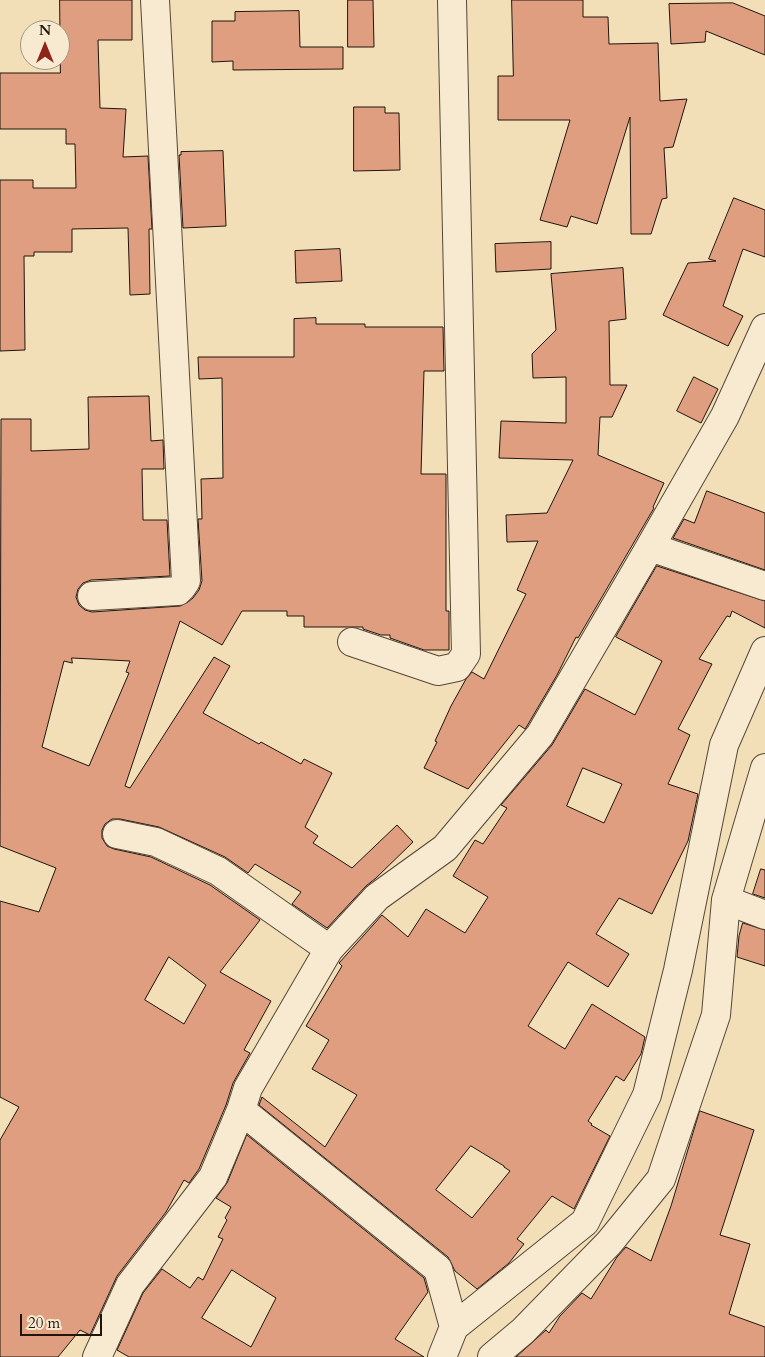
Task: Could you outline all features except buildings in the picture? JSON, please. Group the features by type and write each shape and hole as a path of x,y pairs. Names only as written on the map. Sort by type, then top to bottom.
{"street":[{"path":"92,596 178,591 186,580 155,0"},
{"path":"352,642 438,671 457,667 466,654 452,0"},
{"path":"97,1357 130,1285 213,1177 241,1110 248,1088 329,949 378,897 446,848 540,736 725,416 765,328"},
{"path":"650,547 765,586"},
{"path":"442,1357 454,1327 584,1222 647,1095 678,970 724,744 765,651"},
{"path":"492,1357 523,1331 610,1243 660,1179 716,1015 726,900 765,768"},
{"path":"117,834 156,842 218,871 329,949"},
{"path":"726,900 765,915"},
{"path":"241,1110 438,1268 454,1327"}]}
